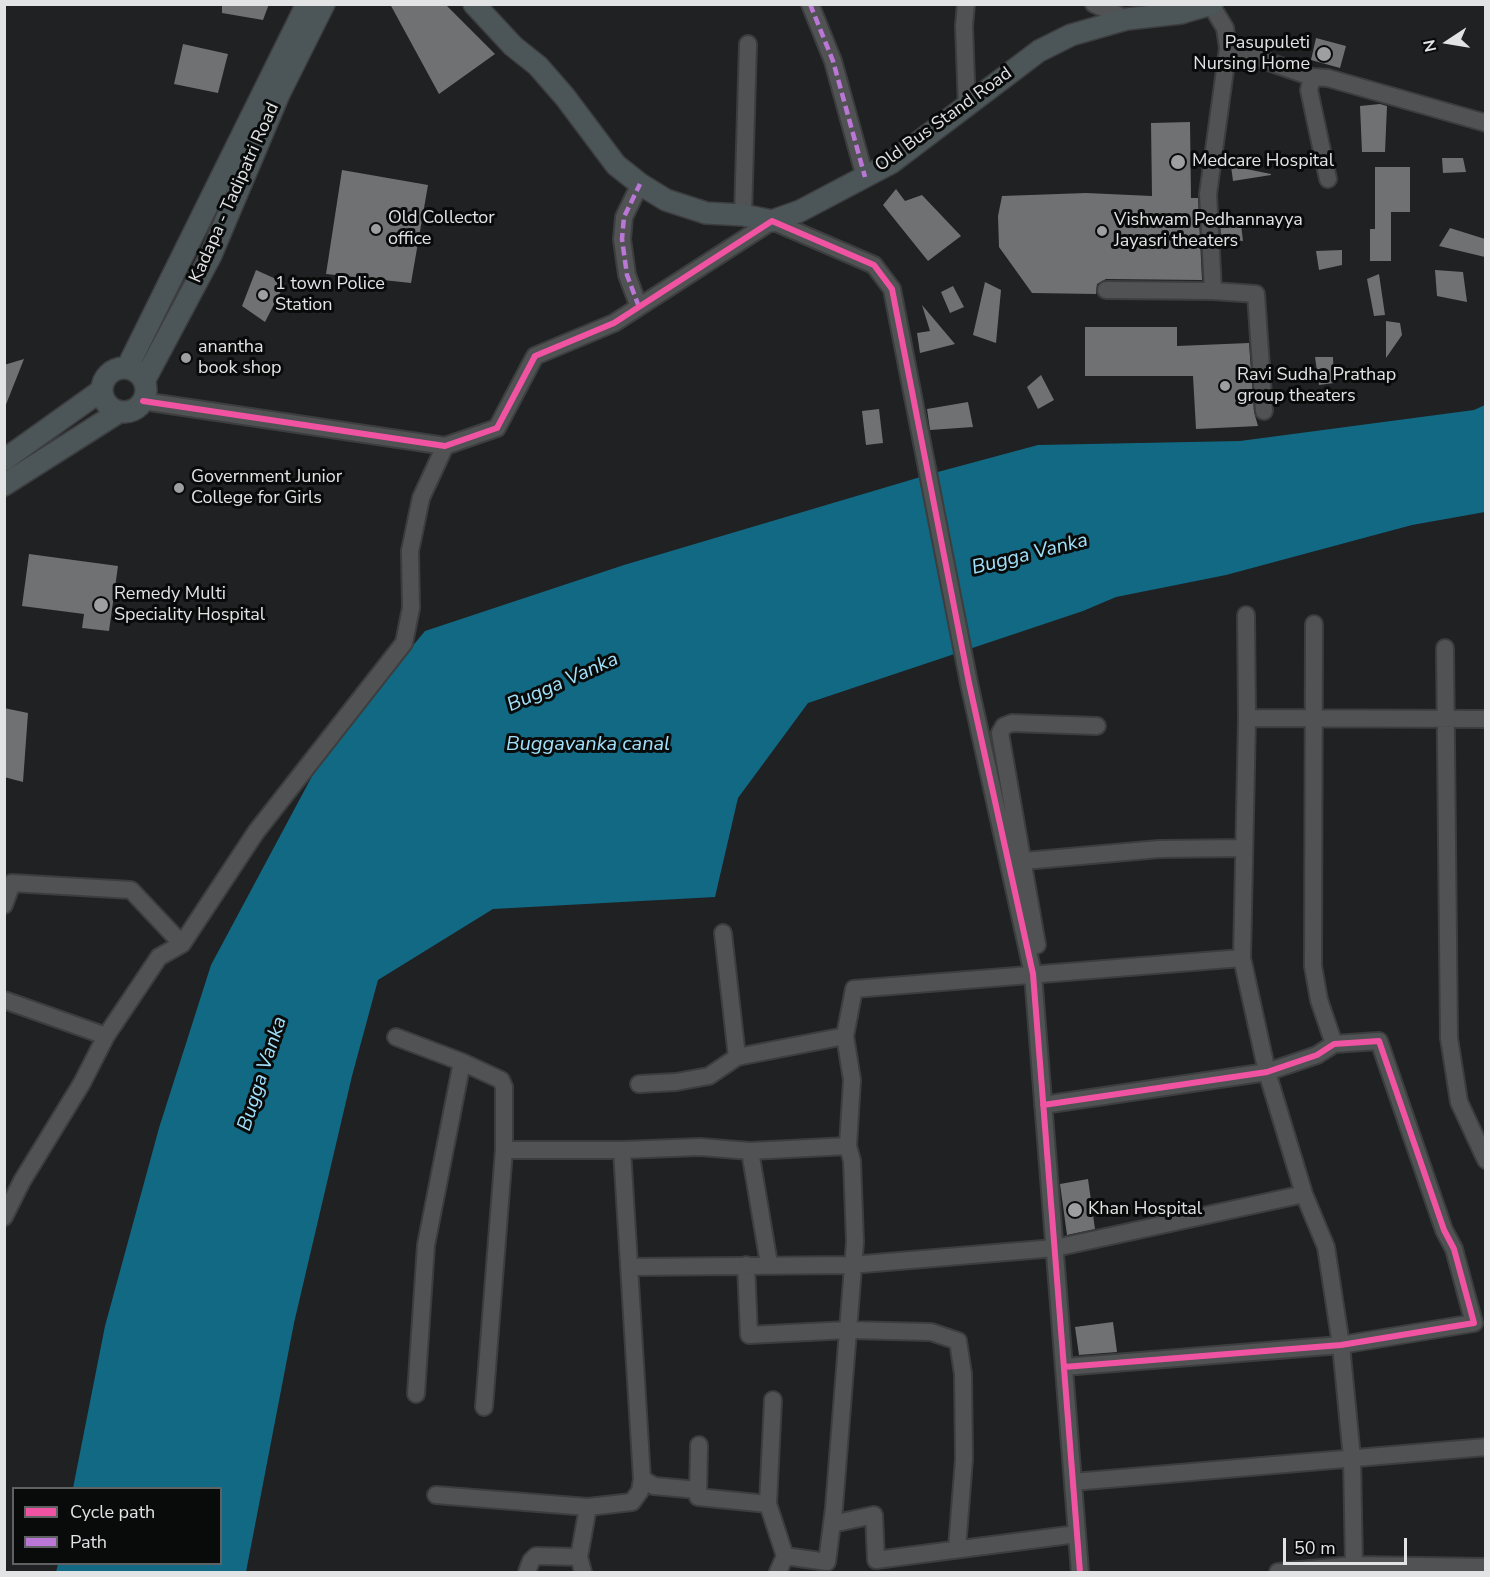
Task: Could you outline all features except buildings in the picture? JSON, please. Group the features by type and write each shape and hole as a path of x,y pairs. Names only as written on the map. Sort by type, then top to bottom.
{"main road":[{"name":"Kadapa - Tadipatri Road","path":"127,368 307,4"},
{"name":"Kadapa - Tadipatri Road","path":"145,395 211,255 279,94 324,4"},
{"path":"474,4 513,46 538,66 565,97 616,165 640,184 666,200 706,213 743,215 772,221"},
{"name":"Old Bus Stand Road","path":"772,221 800,211 891,163 967,108 1039,51 1071,35 1127,19 1181,13 1211,5"},
{"path":"4,460 102,390 107,376 112,371 127,368 134,370 145,395 133,411 119,412 4,485"},
{"path":"102,390 107,404 119,412"}],"street":[{"path":"810,4 833,61 865,177"},
{"path":"966,4 964,26 967,108"},
{"path":"1094,4 1127,19"},
{"path":"1211,5 1226,28 1228,48 1208,194 1213,291"},
{"path":"743,215 748,44"},
{"path":"1228,48 1312,77 1328,78 1485,123"},
{"path":"1312,77 1309,90 1328,178"},
{"path":"639,307 627,275 622,239 624,217 640,184"},
{"path":"145,395 267,421 445,446 497,428 535,356 614,323 772,221 874,265 892,289 969,683 1037,973"},
{"path":"1106,290 1213,291 1256,294 1264,411"},
{"path":"4,1217 22,1182 77,1092 106,1036 159,957 182,944 256,832 404,643 411,608 410,551 421,498 445,446"},
{"path":"1246,615 1247,718 1242,958 1267,1072 1305,1194 1326,1246 1341,1345 1352,1458 1354,1565"},
{"path":"1314,624 1313,966 1319,1000 1334,1044"},
{"path":"1445,648 1449,1038 1459,1102 1485,1160"},
{"path":"1247,718 1485,719"},
{"path":"1080,1572 1043,1105 1037,973 1024,861 1000,733 1004,726 1012,723 1097,726"},
{"path":"1024,861 1159,849 1244,848"},
{"path":"4,905 12,883 131,890 182,944"},
{"path":"723,933 736,1057"},
{"path":"785,1557 827,1562 832,1524 851,1265 855,1242 852,1161 848,1146 852,1080 844,1036 854,989 1242,958"},
{"path":"4,1000 106,1036"},
{"path":"639,1084 676,1082 710,1076 736,1057 844,1036"},
{"path":"396,1037 462,1062 503,1083 504,1150 484,1407"},
{"path":"1043,1105 1267,1072 1317,1055 1334,1044 1379,1041 1444,1230 1454,1249 1474,1323 1341,1345 1064,1367"},
{"path":"416,1394 426,1245 462,1062"},
{"path":"504,1150 622,1150 700,1147 750,1151 848,1146"},
{"path":"436,1495 588,1507 632,1502 640,1491 642,1479 622,1150"},
{"path":"750,1151 769,1264"},
{"path":"629,1267 851,1265 1054,1248 1305,1194"},
{"path":"746,1265 749,1335 848,1330 931,1332 958,1341 963,1374 964,1459 957,1548"},
{"path":"773,1400 768,1504 785,1557 778,1572"},
{"path":"699,1445 698,1497 768,1504"},
{"path":"1073,1482 1485,1447"},
{"path":"642,1479 654,1486 698,1490"},
{"path":"527,1572 531,1561 536,1556 581,1565 588,1507"},
{"path":"832,1524 874,1515 876,1560 1077,1534"},
{"path":"1278,1572 1354,1565 1485,1566"}],"water":[{"name":"Buggavanka canal","path":"1485,405 1485,512 1412,525 1226,575 1116,597 1083,611 808,703 738,798 715,897 493,909 378,980 352,1076 294,1323 246,1572 56,1572 58,1565 222,1565 222,1487 73,1487 105,1326 159,1128 211,965 325,752 425,631 624,565 934,473 1038,445 1240,441 1474,410"}],"marked path":[{"path":"810,4 833,61 865,177"},
{"path":"639,307 627,275 622,239 624,217 640,184"}],"cycle path":[{"path":"143,401 445,446 497,428 535,356 614,323 772,221 874,265 892,289 969,683 1033,974 1080,1572"},
{"path":"1043,1105 1267,1072 1317,1055 1334,1044 1379,1041 1444,1230 1454,1249 1474,1323 1341,1345 1064,1367"}],"place":[{"name":"Pasupuleti Nursing Home","path":"1324,54"},
{"name":"Medcare Hospital","path":"1178,162"},
{"name":"Old Collector office","path":"376,229"},
{"name":"Vishwam Pedhannayya Jayasri theaters","path":"1102,231"},
{"name":"1 town Police Station","path":"263,295"},
{"name":"anantha book shop","path":"186,358"},
{"name":"Ravi Sudha Prathap group theaters","path":"1225,386"},
{"name":"Government Junior College for Girls","path":"179,488"},
{"name":"Remedy Multi Speciality Hospital","path":"101,605"},
{"name":"Khan Hospital","path":"1075,1210"}],"water label":[{"name":"Bugga Vanka","path":"1030,555"},
{"name":"Bugga Vanka","path":"563,683"},
{"name":"Bugga Vanka","path":"263,1074"}]}
